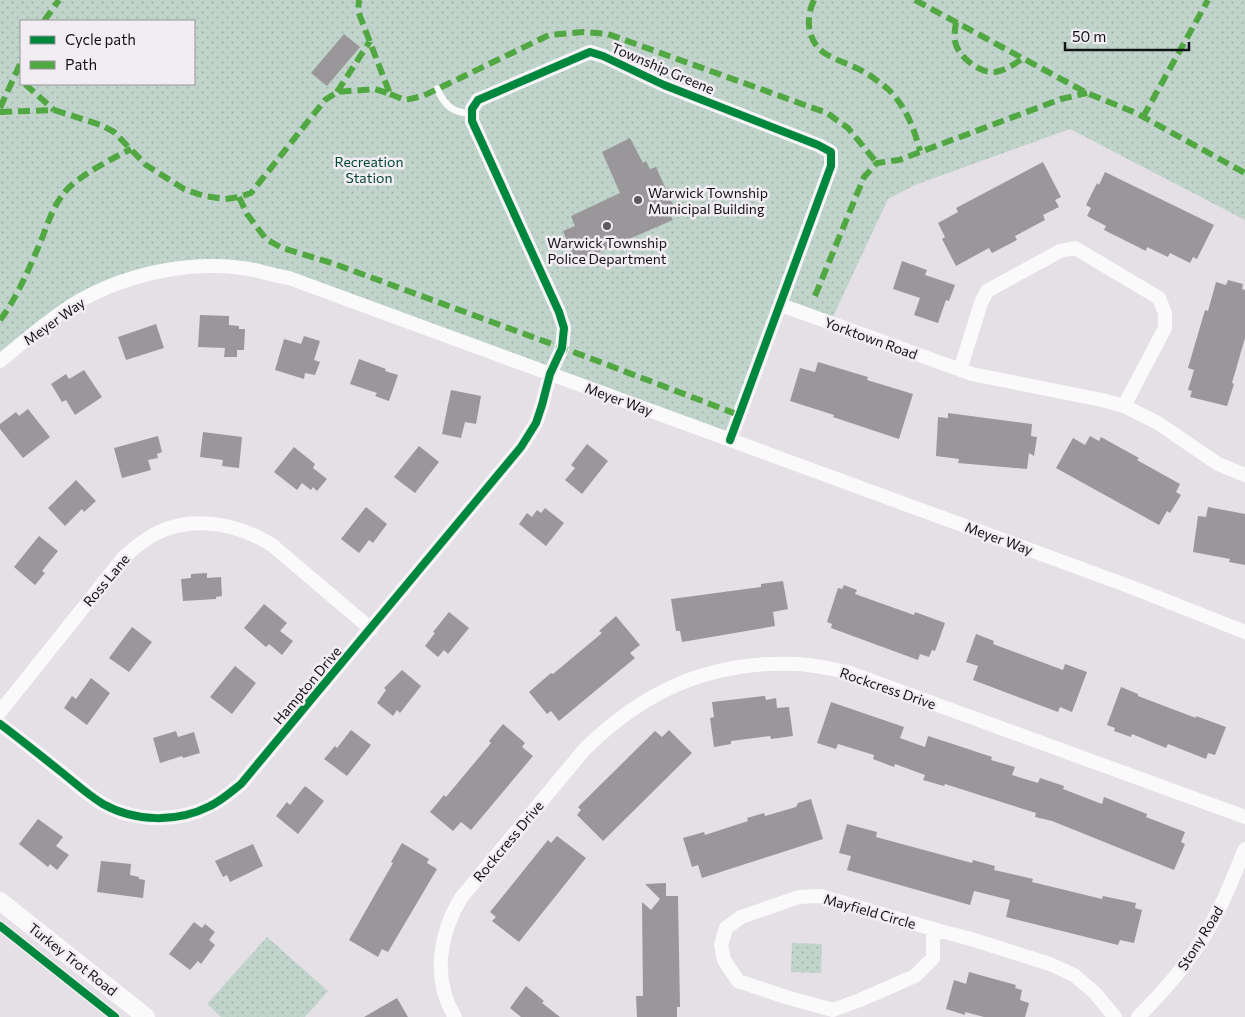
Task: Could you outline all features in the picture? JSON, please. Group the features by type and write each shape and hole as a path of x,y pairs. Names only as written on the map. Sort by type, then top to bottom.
{"street":[{"name":"Township Greene","path":"472,114 472,109 478,100 590,52 831,152 832,166 730,440"},
{"path":"472,114 472,121 554,300 564,328 562,348 550,374"},
{"path":"966,372 981,303 987,291 1060,252 1075,248 1159,298 1165,313 1165,328 1124,406"},
{"name":"Meyer Way","path":"0,361 48,322 77,302 135,277 174,269 198,267 254,270 288,278 1131,587 1245,632"},
{"name":"Yorktown Road","path":"781,305 966,372 1124,406 1147,416 1218,464 1245,475"},
{"name":"Hampton Drive","path":"0,724 94,798 125,814 147,818 187,815 209,807 223,799 241,784 521,447 536,422 550,374"},
{"name":"Ross Lane","path":"0,712 123,558 142,542 170,528 194,523 219,524 235,527 258,536 272,545 371,629"},
{"name":"Rockcress Drive","path":"455,1017 443,990 441,950 446,926 461,898 584,750 603,731 617,719 648,699 681,682 698,676 763,664 798,664 850,673 1245,817"},
{"name":"Stony Road","path":"1138,1017 1175,978 1199,945 1220,909 1245,849"},
{"name":"Mayfield Circle","path":"933,929 933,958 916,976 833,1010 738,981 724,960 722,945 726,928 741,916 799,897 820,896 887,917 933,929 1041,962 1074,975 1095,993 1115,1017"},
{"name":"Turkey Trot Road","path":"0,901 146,1017"}],"lane":[{"path":"437,89 444,103 457,112 472,114"}],"green space":[{"name":"Recreation Station","path":"0,0 1245,0 1245,220 1070,129 915,185 888,199 830,323 782,305 730,440 289,278 198,267 116,284 77,302 0,362"},
{"path":"267,937 328,991 305,1017 221,1017 207,1004"},
{"path":"792,943 822,944 821,973 791,972"}],"building":[{"path":"344,34 360,47 327,86 311,73"},
{"name":"Warwick Township Municipal Building","path":"630,138 643,163 646,161 650,169 656,167 674,207 668,210 673,220 576,262 563,231 575,226 571,216 620,193 602,152"},
{"path":"1043,162 1061,197 1055,200 1059,207 1043,215 1045,220 1015,236 1017,240 992,253 989,248 956,266 942,239 945,237 938,223 958,212 956,208"},
{"path":"1105,172 1214,225 1197,259 1193,257 1190,263 1170,253 1168,257 1147,247 1146,251 1104,230 1106,226 1087,216 1091,208 1086,205"},
{"path":"902,261 927,270 925,275 955,285 949,301 946,300 938,323 914,315 920,298 893,289"},
{"path":"1228,280 1243,284 1242,289 1245,290 1245,338 1227,406 1190,397 1192,391 1188,390 1194,370 1188,368 1205,310 1208,311 1216,282 1226,285"},
{"path":"200,315 229,316 229,325 245,329 244,350 237,350 237,357 224,357 225,348 198,347"},
{"path":"156,324 164,348 126,360 118,337"},
{"path":"304,336 320,341 314,360 320,362 315,375 305,373 304,379 275,370 284,339 301,344"},
{"path":"359,359 398,375 389,401 375,396 377,393 350,384"},
{"path":"818,362 868,377 867,380 913,394 899,439 790,401 800,368 815,372"},
{"path":"84,370 102,397 75,415 66,400 62,402 51,384 66,374 69,379"},
{"path":"451,390 481,396 476,424 465,422 461,438 442,434"},
{"path":"28,409 50,437 23,458 0,429 0,424 16,412 19,416"},
{"path":"948,413 1032,424 1031,436 1037,437 1034,456 1029,453 1027,469 958,463 959,459 936,456 938,417 948,418"},
{"path":"203,432 242,437 239,468 222,466 223,460 200,457"},
{"path":"158,436 162,452 157,454 158,458 148,460 151,470 122,478 114,448"},
{"path":"1090,436 1099,441 1101,437 1180,484 1176,492 1181,495 1170,513 1167,511 1159,525 1056,468 1073,438 1085,445"},
{"path":"587,444 608,461 582,494 565,480 575,468 571,465"},
{"path":"419,446 439,462 415,493 394,477"},
{"path":"294,447 315,464 313,468 327,479 317,491 313,487 311,490 302,483 297,490 274,472"},
{"path":"76,480 96,501 84,512 82,509 65,526 48,508"},
{"path":"366,507 387,524 373,543 369,540 359,553 341,539"},
{"path":"1208,507 1245,514 1245,565 1229,562 1230,559 1193,552 1198,516 1206,517"},
{"path":"545,508 564,523 546,546 519,524 527,513 532,517 537,510 541,513"},
{"path":"39,536 58,551 42,571 45,573 35,585 14,567"},
{"path":"207,573 207,578 221,577 222,596 216,597 216,599 183,601 181,579 191,578 191,574"},
{"path":"783,581 788,609 773,612 775,626 682,642 680,631 676,631 671,599 761,587 761,584"},
{"path":"844,585 857,590 855,594 914,615 915,612 945,623 935,651 932,650 929,657 920,654 918,660 831,628 832,624 827,622 838,588 842,589"},
{"path":"264,604 287,623 280,631 293,641 282,655 269,644 266,647 244,628"},
{"path":"449,612 469,628 448,654 444,650 438,657 425,646 435,633 433,632"},
{"path":"616,616 640,645 630,653 635,658 559,721 551,711 547,714 529,692 602,633 599,631"},
{"path":"132,627 152,642 129,672 109,658"},
{"path":"976,634 994,641 993,644 1063,670 1065,664 1087,672 1072,712 1060,707 1058,712 973,680 978,666 966,662"},
{"path":"235,666 256,683 232,714 210,697"},
{"path":"402,670 421,686 400,713 397,710 393,716 377,703 386,690 384,688"},
{"path":"91,678 110,693 87,725 64,708 72,696 76,699"},
{"path":"1121,687 1138,694 1138,696 1226,727 1215,755 1208,753 1206,759 1168,744 1166,748 1132,734 1131,737 1114,731 1115,728 1107,725"},
{"path":"765,696 766,700 776,698 777,708 789,707 793,736 771,739 770,736 731,741 731,744 714,747 710,718 714,717 712,702"},
{"path":"831,702 904,727 900,738 925,747 928,736 956,745 992,757 991,760 1015,767 1012,775 1038,783 1040,778 1064,786 1063,789 1102,804 1104,797 1147,814 1146,817 1185,832 1181,842 1185,844 1174,870 1052,821 1035,817 1036,813 945,784 944,786 923,780 925,775 895,764 894,767 873,759 874,755 838,744 836,749 817,743"},
{"path":"503,724 525,743 522,747 533,756 471,830 461,822 453,831 430,812 444,795 446,797 491,743 489,741"},
{"path":"351,730 371,745 347,776 324,759 335,746 337,748"},
{"path":"669,730 692,753 603,841 577,815 581,810 578,807 655,731 662,737"},
{"path":"176,731 178,737 194,732 200,753 160,763 153,738"},
{"path":"305,786 324,801 298,834 276,816 287,802 290,805"},
{"path":"811,799 823,839 702,878 698,865 692,867 683,838 704,832 705,835 748,821 747,818 764,813 765,816 796,807 798,803"},
{"path":"38,819 63,837 56,846 69,855 57,870 50,864 48,867 19,844"},
{"path":"847,824 877,832 876,837 972,863 973,860 995,866 994,870 1033,879 1032,882 1102,899 1103,896 1136,903 1135,908 1142,910 1134,943 1120,940 1118,945 1006,917 1010,900 974,891 970,905 847,870 851,856 839,853"},
{"path":"557,836 586,858 519,942 492,921 496,917 490,912 548,840 551,843"},
{"path":"402,843 429,859 427,863 437,869 388,952 382,949 378,957 349,940 393,863 391,862"},
{"path":"253,844 263,866 230,882 227,875 223,877 215,861"},
{"path":"101,861 131,864 130,875 145,880 143,898 97,892"},
{"path":"666,883 666,896 678,896 680,1007 677,1007 677,1017 637,1017 636,996 643,996 642,902 651,910 660,899 645,884"},
{"path":"194,922 202,928 205,924 215,932 209,940 215,945 201,964 198,961 190,970 169,954"},
{"path":"969,972 1016,985 1015,988 1022,990 1020,1000 1029,1003 1025,1017 984,1017 965,1012 965,1015 946,1009 954,980 966,984"},
{"path":"526,986 544,1001 542,1003 560,1017 521,1017 510,1008"},
{"path":"397,998 408,1017 364,1017"}],"marked path":[{"path":"45,20 59,0"},
{"path":"0,112 54,110 101,125 114,132 146,165 184,189 204,196 225,199 239,197 251,193 325,100 337,92 375,89 390,94 358,11 359,0"},
{"path":"814,0 809,15 809,22 811,37 815,43 826,54 864,72 889,90 909,118 920,151"},
{"path":"915,0 1087,93 1136,113 1245,173"},
{"path":"1143,117 1208,0"},
{"path":"956,22 955,41 957,47 965,58 976,67 989,72 995,72 1014,65 1023,58"},
{"path":"390,94 405,100 423,96 549,35 583,32 608,34 827,113 848,128 877,163"},
{"path":"337,92 370,41"},
{"path":"0,108 20,64"},
{"path":"26,85 54,110"},
{"path":"815,296 864,177 877,163 899,160 1061,99 1087,93"},
{"path":"0,320 21,286 59,199 86,174 131,149"},
{"path":"239,197 247,214 266,239 282,248 332,263 739,415"}],"cycle path":[{"path":"0,724 92,797 115,810 129,814 142,817 170,818 197,812 214,804 241,784 521,447 536,423 550,374 562,348 564,328 559,312 472,121 472,109 478,100 590,52 603,56 664,85 818,145 831,152 831,166 730,440"},
{"path":"0,926 115,1017"}],"place":[{"name":"Warwick Township Municipal Building","path":"638,200"},
{"name":"Warwick Township Police Department","path":"607,226"}]}
